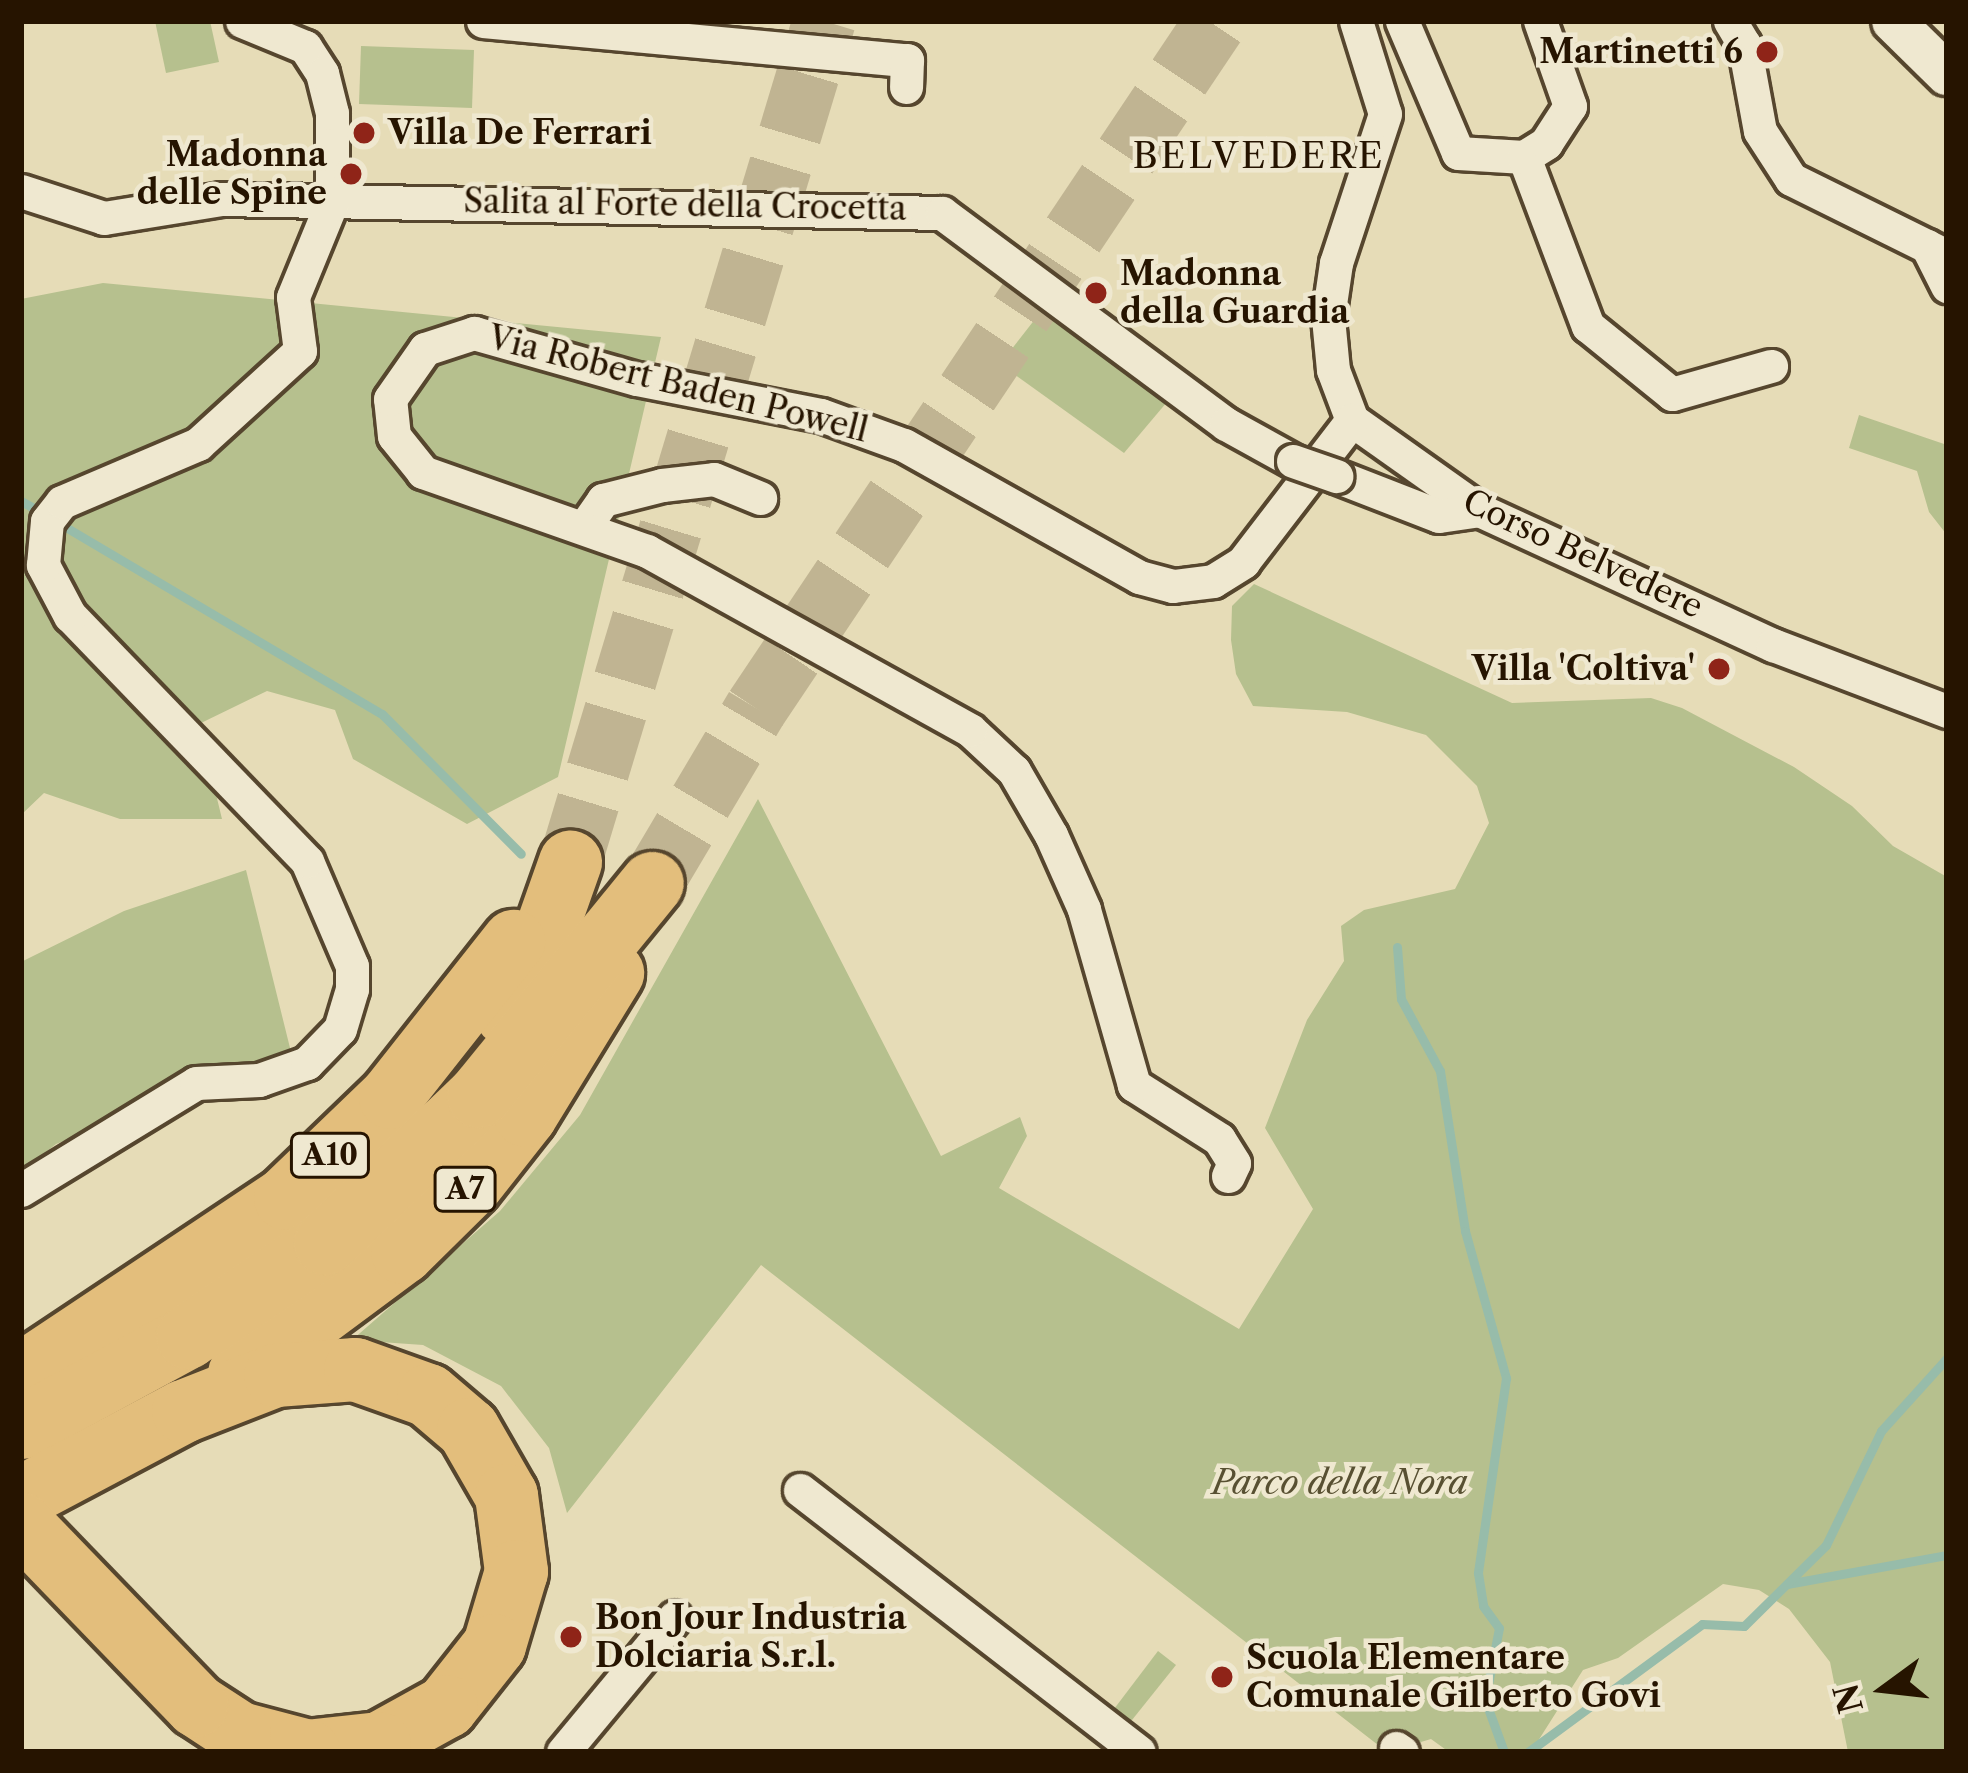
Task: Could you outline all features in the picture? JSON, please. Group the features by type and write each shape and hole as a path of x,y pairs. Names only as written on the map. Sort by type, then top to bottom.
{"highway":[{"name":"A10","path":"21,1374 285,1198 390,1097 570,862"},
{"name":"A7","path":"21,1393 199,1293 309,1217 457,1083 526,986 570,862"},
{"name":"A7","path":"21,1426 188,1336 325,1244 478,1096 652,884 598,1005 470,1185 332,1308 183,1411"},
{"path":"21,1497 183,1411 275,1375 330,1367 393,1379 449,1411 484,1449 513,1520 512,1596 494,1645 446,1706 403,1733 356,1749 308,1751 228,1726 178,1688 21,1524"}],"street":[{"path":"21,1190 196,1083 260,1080 307,1063 340,1029 348,1006 352,966 307,861 70,616 48,583 41,549 62,502 198,444 296,358 303,331 293,297 332,202 335,136 322,73 296,38 242,21"},
{"path":"483,21 907,60 906,88"},
{"path":"1352,420 1333,370 1328,318 1336,263 1384,114 1356,21"},
{"path":"1402,21 1458,153 1524,157 1546,142 1570,106 1540,21"},
{"path":"1730,21 1744,44 1760,131 1791,179 1937,251 1947,286"},
{"path":"1893,21 1947,74"},
{"path":"1524,157 1588,326 1672,394 1771,366"},
{"name":"Salita al Forte della Crocetta","path":"21,191 104,218 221,199 941,213 1226,424 1293,461 1439,516 1480,510"},
{"name":"Via Robert Baden Powell","path":"1228,1176 1234,1163 1220,1138 1134,1085 1084,909 1014,771 919,696 668,562 585,526 414,466 389,411 416,357 448,338 483,334 637,379 850,422 1139,577 1173,586 1213,580 1244,562 1352,420"},
{"name":"Corso Belvedere","path":"1352,420 1480,510 1773,645 1947,711"},
{"path":"585,526 603,500 662,485 714,479 760,498"},
{"path":"800,1490 1123,1747"},
{"path":"563,1752 675,1617"}],"green space":[{"path":"155,21 210,21 219,62 166,73"},
{"path":"361,46 474,50 472,108 359,104"},
{"path":"103,283 661,337 558,777 467,824 353,759 335,710 267,691 199,724 222,819 120,819 44,793 21,815 21,299"},
{"path":"1050,300 1167,402 1124,453 1000,364"},
{"path":"1859,415 1947,445 1947,535 1929,512 1917,471 1849,448"},
{"name":"Parco della Nora","path":"1254,584 1512,703 1651,698 1682,708 1794,767 1852,806 1893,846 1947,877 1947,1752 1848,1752 1830,1662 1789,1609 1759,1590 1723,1584 1618,1658 1583,1670 1531,1752 1449,1752 1431,1739 1387,1752 761,1265 567,1513 549,1448 501,1386 423,1345 352,1340 500,1211 580,1115 758,799 941,1156 1020,1117 1027,1136 999,1188 1239,1329 1313,1209 1265,1128 1307,1020 1344,961 1341,926 1364,910 1455,889 1489,823 1477,786 1426,735 1347,712 1253,706 1236,674 1231,640 1232,606"},
{"path":"246,870 292,1056 56,1144 21,1172 21,962 124,911"},
{"path":"1158,1651 1176,1665 1128,1725 1111,1713"}],"waterway":[{"path":"21,501 43,513"},
{"path":"57,522 382,714 521,854"},
{"path":"1397,947 1401,999 1440,1071 1465,1231 1506,1378 1478,1573 1483,1606 1499,1628 1485,1700 1504,1752"},
{"path":"1528,1752 1702,1624 1744,1626 1826,1545 1881,1431 1947,1358"},
{"path":"1787,1584 1947,1555"}],"tunnel":[{"path":"570,862 824,21"},
{"path":"652,883 756,708 1216,21"}],"place":[{"name":"Martinetti 6","path":"1767,52"},
{"name":"Villa De Ferrari","path":"364,133"},
{"name":"Madonna delle Spine","path":"351,174"},
{"name":"Madonna della Guardia","path":"1096,293"},
{"name":"Villa 'Coltiva'","path":"1719,669"},
{"name":"Bon Jour Industria Dolciaria S.r.l.","path":"571,1637"},
{"name":"Scuola Elementare Comunale Gilberto Govi","path":"1222,1677"}],"district":[{"name":"BELVEDERE","path":"1259,156"}]}
